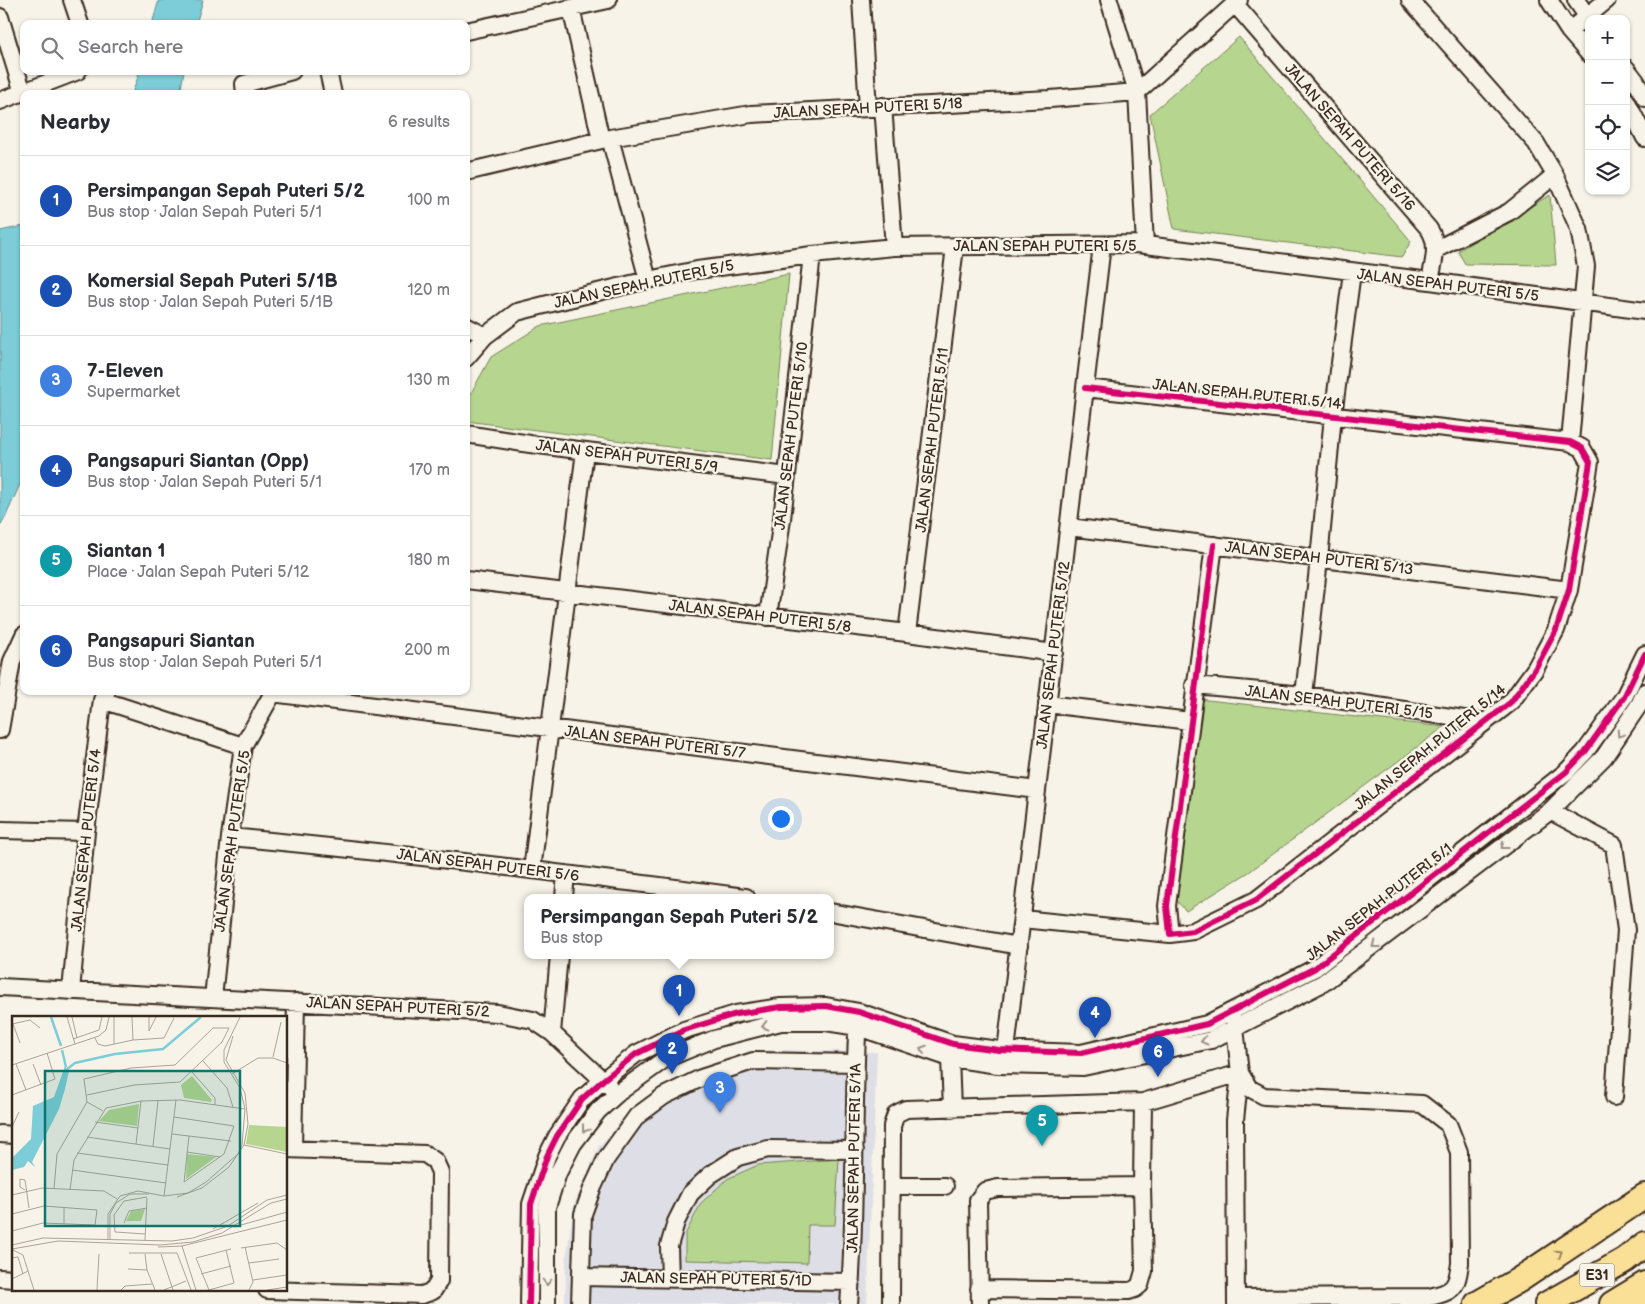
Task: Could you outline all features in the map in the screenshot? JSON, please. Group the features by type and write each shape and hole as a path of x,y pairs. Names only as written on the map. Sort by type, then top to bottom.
{"highway":[{"path":"1478,1304 1519,1280 1645,1196"},
{"name":"E31","path":"1547,1304 1624,1260 1645,1244"},
{"name":"E31","path":"1612,1304 1645,1284"}],"main road":[{"path":"1630,1304 1645,1300"}],"street":[{"path":"72,0 79,20"},
{"path":"470,30 608,0"},
{"path":"862,0 894,247"},
{"path":"1108,0 1137,92 1145,245"},
{"path":"1410,0 1536,143 1556,175 1579,229 1586,266 1570,442"},
{"path":"1549,0 1569,31 1585,49"},
{"path":"1576,0 1586,15"},
{"path":"1591,15 1607,0"},
{"path":"1137,92 1237,2"},
{"name":"JALAN SEPAH PUTERI 5/16","path":"1237,2 1429,229 1435,238 1430,281"},
{"path":"571,8 605,139 648,280"},
{"path":"0,17 22,90"},
{"path":"1569,31 1585,20"},
{"path":"1630,73 1645,98"},
{"path":"30,90 68,75"},
{"path":"245,90 244,84 277,75"},
{"path":"329,75 331,90"},
{"name":"JALAN SEPAH PUTERI 5/18","path":"470,171 605,139 751,114 1137,92"},
{"path":"0,101 20,94"},
{"path":"1628,105 1645,138"},
{"path":"1435,250 1509,212 1556,175"},
{"name":"JALAN SEPAH PUTERI 5/12","path":"1006,1058 1102,245"},
{"name":"JALAN SEPAH PUTERI 5/5","path":"470,353 484,336 517,312 697,270 812,255 894,247 1145,245 1430,281 1645,311"},
{"name":"JALAN SEPAH PUTERI 5/11","path":"907,633 955,247"},
{"name":"JALAN SEPAH PUTERI 5/10","path":"768,617 787,476 812,255"},
{"path":"1304,695 1333,416 1352,272"},
{"path":"470,328 484,336"},
{"name":"JALAN SEPAH PUTERI 5/14","path":"1022,919 1170,934 1193,930 1256,900 1511,702 1535,669 1556,630 1569,590 1590,462 1582,448 1570,442 1085,388"},
{"name":"JALAN SEPAH PUTERI 5/9","path":"470,435 584,451 787,476"},
{"path":"532,870 584,451"},
{"name":"JALAN SEPAH PUTERI 5/13","path":"1069,527 1569,590"},
{"path":"1170,934 1166,906 1214,545"},
{"name":"JALAN SEPAH PUTERI 5/8","path":"470,581 907,633 1054,653"},
{"path":"0,730 12,661 20,644"},
{"name":"JALAN SEPAH PUTERI 5/1","path":"529,1304 531,1204 547,1156 557,1136 582,1098 636,1054 684,1030 736,1014 790,1006 826,1006 858,1019 1006,1058 1081,1053 1207,1024 1234,1020 1316,968 1566,772 1585,752 1624,697 1645,654"},
{"name":"JALAN SEPAH PUTERI 5/15","path":"1194,685 1304,695 1484,722"},
{"path":"1240,1073 1249,1088 1264,1096 1422,1104 1448,1124 1459,1152 1460,1263 1458,1278 1454,1286 1446,1294 1429,1298 1236,1301 1234,1120 1240,1073 1234,1020 1323,983 1550,811 1604,757 1639,705 1645,692"},
{"name":"JALAN SEPAH PUTERI 5/5","path":"213,998 230,837 243,746 271,695"},
{"name":"JALAN SEPAH PUTERI 5/7","path":"295,695 1037,790"},
{"path":"105,696 243,746"},
{"name":"JALAN SEPAH PUTERI 5/4","path":"71,990 86,832 105,696"},
{"path":"1047,704 1190,721"},
{"path":"1550,811 1614,845 1626,930 1614,1097"},
{"path":"0,830 86,832"},
{"name":"JALAN SEPAH PUTERI 5/6","path":"230,837 311,844 723,894"},
{"path":"564,894 566,874"},
{"path":"834,913 1019,946"},
{"path":"552,1033 559,959"},
{"name":"JALAN SEPAH PUTERI 5/2","path":"0,987 498,1013 533,1020 552,1033 618,1093"},
{"path":"288,1291 422,1295 433,1291 439,1281 440,1172 435,1160 425,1154 290,1149 296,1002"},
{"path":"548,1304 547,1207 558,1173 574,1144 598,1111 618,1093 666,1058 714,1039 782,1022 826,1022 858,1019 950,1058 1006,1058"},
{"name":"JALAN SEPAH PUTERI 5/1A","path":"849,1304 855,1150 855,1063 858,1019"},
{"path":"950,1058 952,1108"},
{"path":"580,1304 583,1214 606,1158 637,1116 664,1096 700,1078 753,1060 855,1063"},
{"path":"891,1304 892,1126 896,1114 906,1109 1143,1102 1240,1073"},
{"path":"1142,1186 998,1188 985,1191 978,1200 980,1296 1129,1291 1140,1285 1144,1271 1143,1102"},
{"path":"670,1278 668,1246 676,1222 690,1194 710,1175 738,1158 768,1149 855,1150"},
{"path":"892,1186 945,1186"},
{"name":"JALAN SEPAH PUTERI 5/1D","path":"581,1277 851,1282"}],"shaded area":[{"path":"769,1050 877,1052 867,1304 565,1304 566,1258 574,1205 599,1146 641,1105 692,1075"}],"green space":[{"path":"1239,37 1411,241 1402,257 1174,229 1150,114"},
{"path":"1550,195 1556,265 1465,264 1458,251"},
{"path":"789,274 772,460 470,422 470,395 491,357 540,326"},
{"path":"1199,699 1444,727 1249,872 1186,911 1175,899"},
{"path":"839,1159 835,1225 808,1225 807,1263 685,1260 685,1235 701,1203 727,1179 758,1165"}],"water":[{"path":"159,0 203,0 197,20 153,20"},
{"path":"139,75 183,75 181,90 133,90"},
{"path":"20,227 20,484 0,526 0,231"}],"cycle path":[{"path":"1085,388 1570,442 1582,448 1590,462 1569,590 1556,630 1535,669 1511,702 1256,900 1193,931 1170,934 1167,906 1214,545"},
{"path":"529,1304 531,1204 547,1156 557,1136 582,1099 636,1054 684,1030 736,1014 781,1007 826,1006 859,1012 953,1044 999,1050 1081,1053 1207,1024 1315,968 1566,772 1585,752 1624,697 1645,654"}],"place":[{"name":"Persimpangan Sepah Puteri 5/2","path":"679,1016"},
{"name":"Pangsapuri Siantan (Opp)","path":"1095,1038"},
{"name":"Komersial Sepah Puteri 5/1B","path":"672,1074"},
{"name":"Pangsapuri Siantan","path":"1158,1077"},
{"name":"7-Eleven","path":"720,1113"},
{"name":"Siantan 1","path":"1042,1146"}]}
